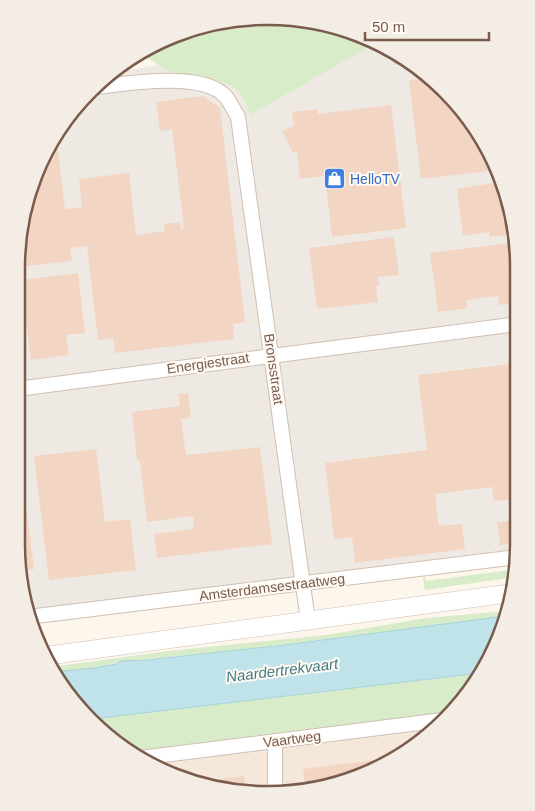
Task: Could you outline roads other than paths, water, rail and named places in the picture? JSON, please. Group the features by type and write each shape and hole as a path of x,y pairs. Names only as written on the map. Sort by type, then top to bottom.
{"street":[{"name":"Bronsstraat","path":"107,86 158,80 204,84 226,96 238,117 273,355 308,621"},
{"name":"Energiestraat","path":"25,388 510,325"},
{"name":"Amsterdamsestraatweg","path":"36,616 509,558"},
{"path":"52,655 504,594"},
{"name":"Vaartweg","path":"151,757 275,741 422,730"},
{"path":"275,741 275,786"}],"water":[{"name":"Naardertrekvaart","path":"498,617 492,636 472,674 99,718 75,691 61,671 95,668 116,664 121,661 284,645"}],"place":[{"name":"HelloTV","path":"334,179"}]}
